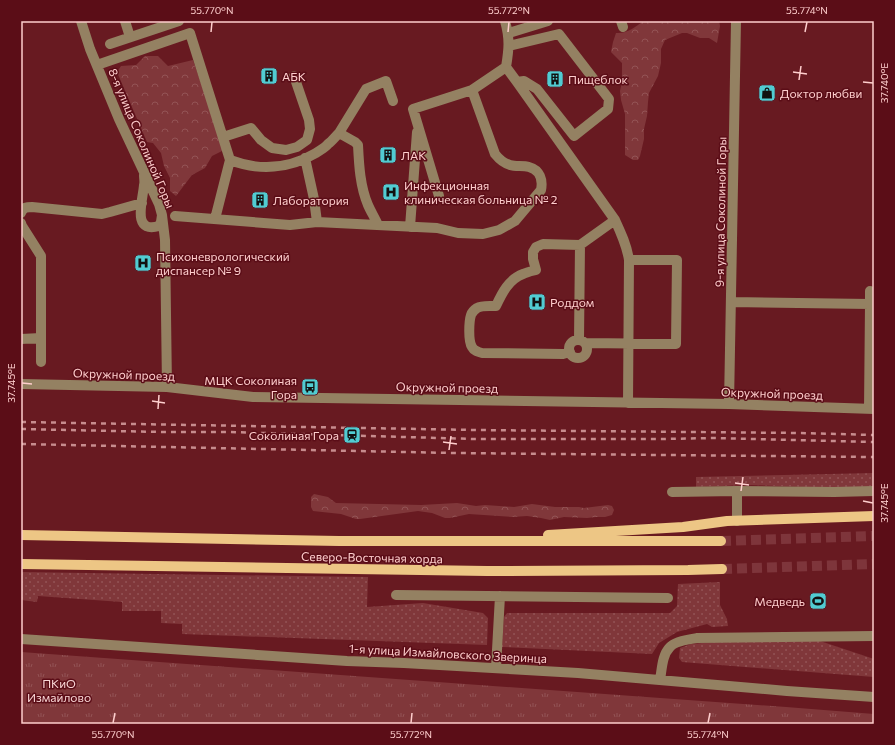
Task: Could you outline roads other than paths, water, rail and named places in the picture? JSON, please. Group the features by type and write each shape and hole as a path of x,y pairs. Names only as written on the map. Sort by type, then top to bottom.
{"main road":[{"path":"448,541 683,527 727,521 874,516"},
{"name":"Северо-Восточная хорда","path":"21,535 331,540 721,541"},
{"name":"Северо-Восточная хорда","path":"21,564 487,571 722,569"}],"street":[{"name":"8-я улица Соколиной Горы","path":"81,21 119,119 159,204 162,215 165,240 167,387"},
{"path":"124,21 130,37"},
{"path":"110,44 179,21"},
{"path":"182,21 187,34"},
{"path":"505,21 509,33 506,67 615,220 624,238 629,260 628,402"},
{"path":"509,33 548,21"},
{"name":"9-я улица Соколиной Горы","path":"729,404 736,21"},
{"path":"97,65 190,33 230,160 215,219"},
{"path":"509,46 559,34 609,99 608,109 574,136 538,89 524,81 517,82"},
{"path":"439,196 413,109 472,90 506,67"},
{"path":"223,137 251,128 261,140 272,148 286,150 297,147 307,140 310,129 309,120 294,76"},
{"path":"230,160 250,166 269,167 295,163 328,145 339,133 366,89 386,81 393,100"},
{"path":"175,216 290,225 317,222 410,226 437,228 458,233 483,234 499,230 515,221 541,190 541,176 537,171 530,167 510,165 500,161 495,154 472,90"},
{"path":"410,226 418,126"},
{"path":"339,133 358,145 359,171 363,190 368,205 378,225"},
{"path":"305,158 314,199 317,222"},
{"path":"143,169 144,184 141,221 144,225 154,228 159,226 162,215"},
{"path":"21,212 26,207 32,207 102,214 142,204"},
{"path":"570,352 563,354 477,352 472,348 470,343 470,320 472,313 476,308 482,306 496,306 510,282 522,274 536,270 533,252 536,247 543,244 580,245 615,220"},
{"path":"21,225 41,256 41,362"},
{"path":"580,245 582,341 587,349 584,356 577,358 570,352 569,348 572,342 582,341 676,344 677,260 629,260"},
{"path":"870,291 871,409"},
{"path":"731,302 870,304"},
{"path":"21,339 41,338"},
{"name":"Окружной проезд","path":"21,384 167,387 253,397 628,402 871,409"},
{"path":"737,491 737,521"},
{"path":"672,492 874,491"},
{"path":"396,595 668,598"},
{"path":"496,668 500,596"},
{"path":"660,680 663,659 670,646 683,640 697,638 874,636"},
{"name":"1-я улица Измайловского Зверинца","path":"21,639 347,661 578,673 874,697"}],"tunnel":[{"path":"721,541 874,536"},
{"path":"722,569 874,564"}],"railway":[{"path":"21,422 874,435"},
{"path":"21,429 230,432 475,439 712,438 874,442"},
{"path":"21,444 453,453 874,457"}],"place":[{"name":"АБК","path":"269,76"},
{"name":"Пищеблок","path":"555,79"},
{"name":"Доктор любви","path":"767,93"},
{"name":"ЛАК","path":"388,155"},
{"name":"Инфекционная клиническая больница № 2","path":"391,192"},
{"name":"Лаборатория","path":"260,200"},
{"name":"Психоневрологический диспансер № 9","path":"143,263"},
{"name":"Роддом","path":"537,302"},
{"name":"МЦК Соколиная Гора","path":"310,387"},
{"name":"Соколиная Гора","path":"352,435"},
{"name":"Медведь","path":"818,601"}],"park label":[{"name":"ПКиО Измайлово","path":"59,690"}]}
